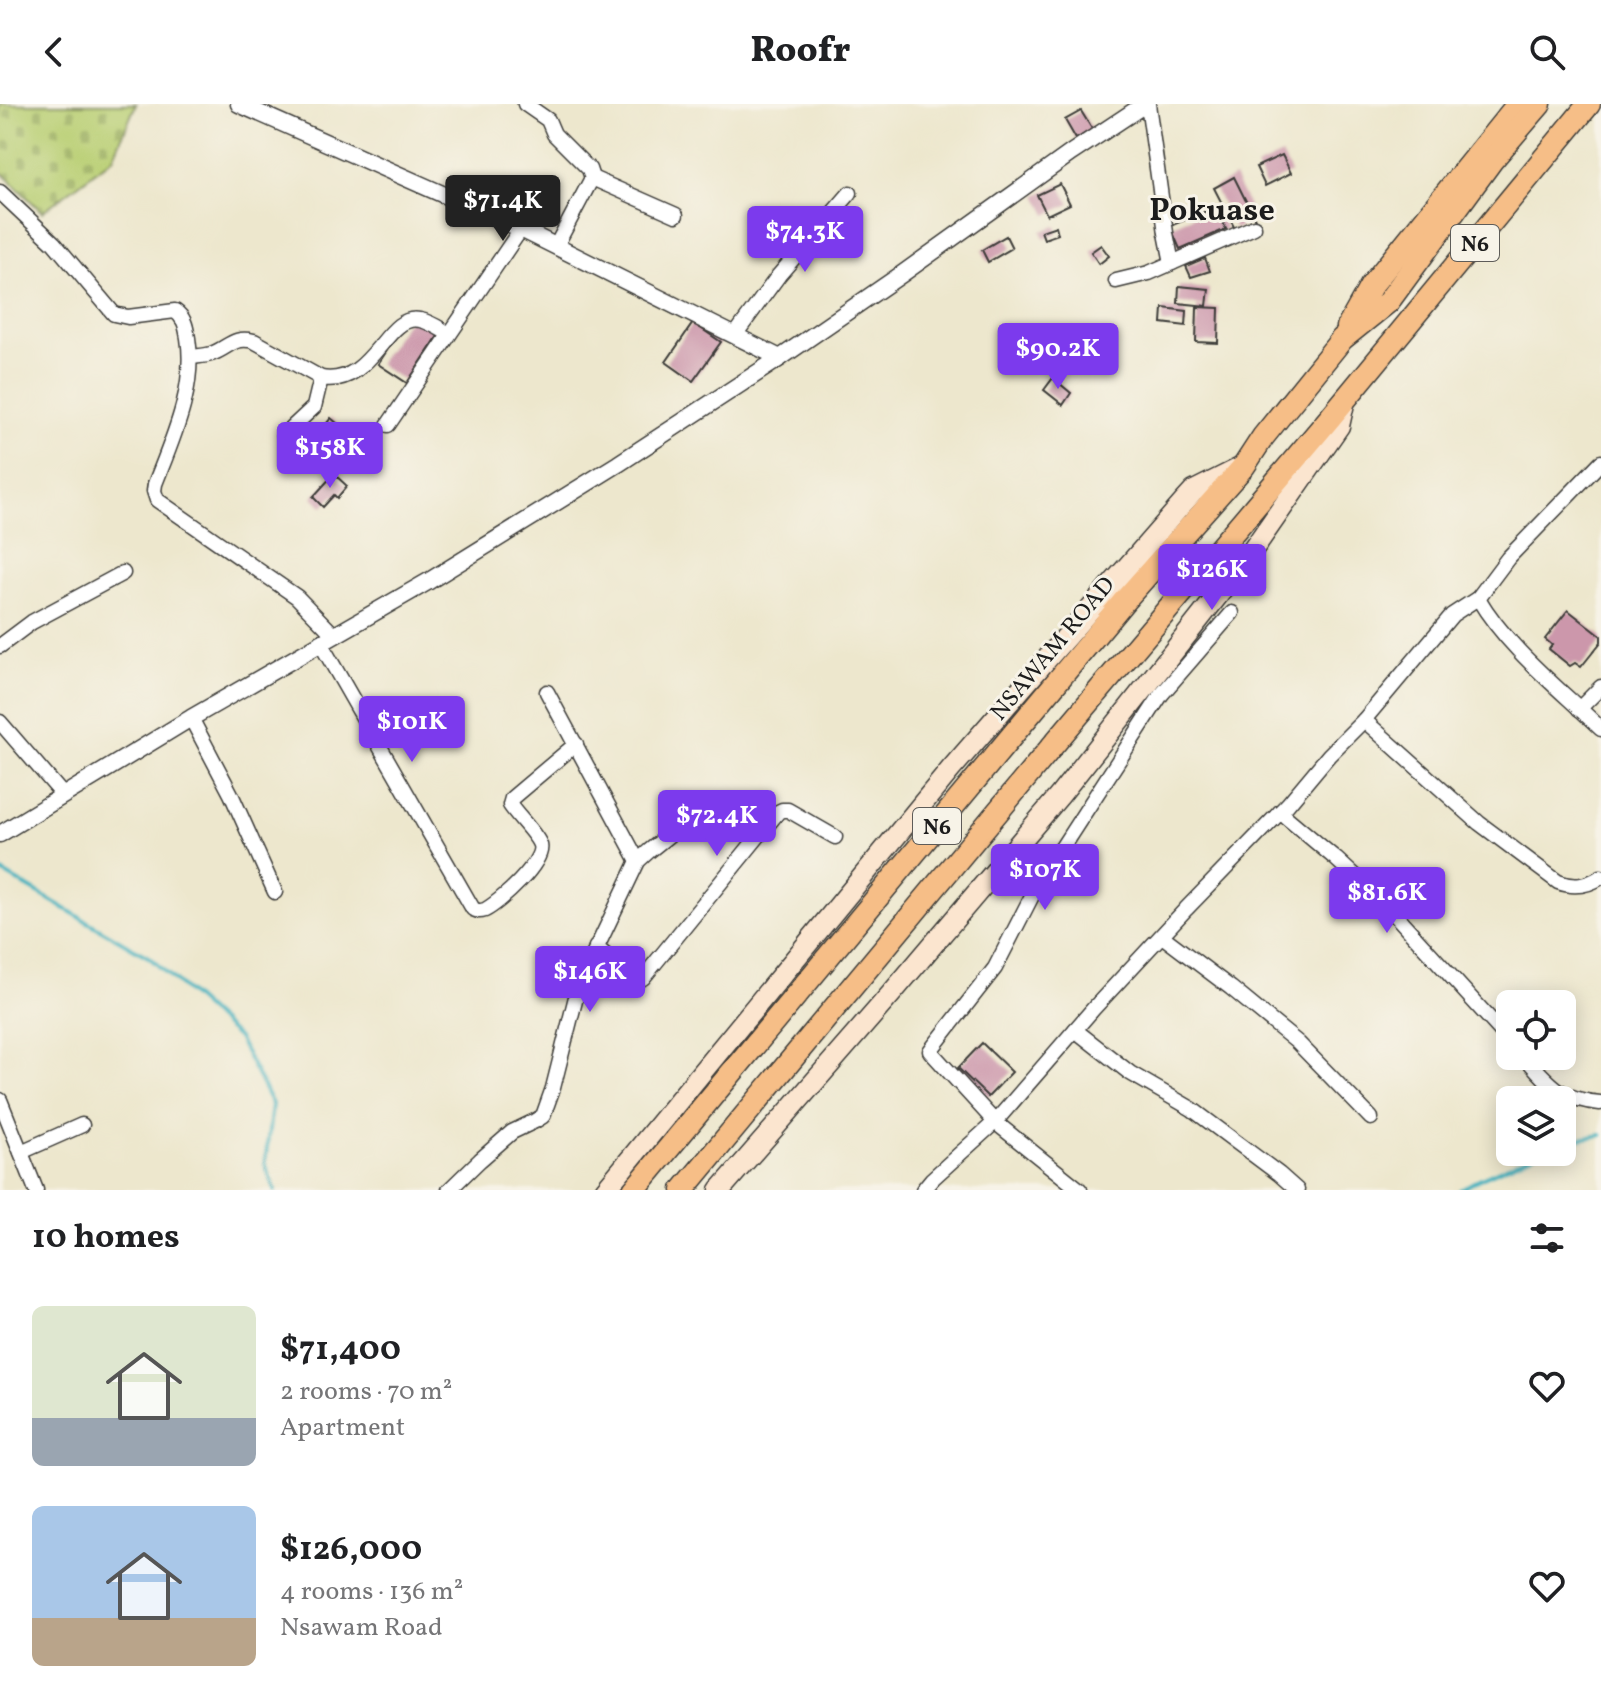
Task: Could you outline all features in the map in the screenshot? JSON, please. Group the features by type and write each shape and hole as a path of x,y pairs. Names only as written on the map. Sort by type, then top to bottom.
{"highway":[{"path":"1342,339 1371,286 1518,104"},
{"name":"NSAWAM ROAD","path":"634,1190 1124,601 1244,466 1263,437 1342,339 1388,302 1492,160 1540,104"},
{"name":"N6","path":"683,1190 1589,104"}],"main road":[{"path":"720,1190 1060,795 1245,561 1339,426 1345,399"},
{"path":"605,1189 951,769 1194,491 1244,466"},
{"path":"1182,640 1198,574"}],"street":[{"path":"239,104 521,229 780,358"},
{"path":"525,104 548,120 554,134 589,169 592,178 556,246"},
{"path":"0,834 191,718 429,581 605,473 780,358 1071,153 1147,104 1172,263"},
{"path":"592,178 676,215"},
{"path":"0,192 54,243 114,314 128,317 175,311 180,315 185,323 191,357 184,404 155,484 157,500 297,597 328,640 476,911 484,910 502,897 532,868 540,851 538,842 510,805 512,798 576,744"},
{"path":"735,335 779,275 850,193"},
{"path":"1116,281 1149,273 1254,227"},
{"path":"388,425 521,229"},
{"path":"191,357 209,355 235,340 244,339 254,341 321,378 333,380 358,370 408,319 429,323 449,334"},
{"path":"284,435 314,407 321,378"},
{"path":"923,1190 995,1122 1075,1030 1364,720 1452,615 1478,598 1508,558 1601,462"},
{"path":"0,646 32,622 123,573"},
{"path":"1478,598 1489,617 1515,646 1601,729"},
{"path":"1080,1190 995,1122 930,1051 995,968 1037,886 1161,695 1232,613"},
{"path":"1579,709 1601,687"},
{"path":"547,692 638,861"},
{"path":"191,718 231,794 275,892"},
{"path":"1364,720 1479,823 1558,882 1578,886 1601,877"},
{"path":"0,722 63,795"},
{"path":"449,1190 512,1132 543,1116 579,985 638,861 709,803"},
{"path":"596,947 633,978 643,978 778,812 788,810 835,837"},
{"path":"1280,812 1387,906 1496,1026"},
{"path":"1162,936 1298,1043 1371,1118"},
{"path":"1075,1030 1130,1073 1192,1109 1297,1190"},
{"path":"1537,1070 1554,1089 1579,1101 1600,1103"},
{"path":"0,1100 36,1190"},
{"path":"21,1152 82,1125"}],"green space":[{"path":"0,104 136,104 113,158 42,212 0,171"}],"building":[{"path":"1081,111 1092,129 1076,139 1065,120"},
{"path":"1282,155 1291,173 1265,186 1256,167"},
{"path":"1234,177 1255,219 1235,229 1214,188"},
{"path":"1060,184 1070,204 1047,215 1037,195"},
{"path":"1216,207 1226,229 1180,249 1170,226"},
{"path":"1056,226 1058,234 1044,239 1041,231"},
{"path":"1006,236 1012,248 988,262 982,250"},
{"path":"1101,245 1109,256 1099,264 1091,252"},
{"path":"1205,258 1210,271 1191,277 1186,266"},
{"path":"1179,286 1209,289 1207,306 1178,303"},
{"path":"1197,307 1219,308 1218,343 1196,342"},
{"path":"1163,308 1187,311 1186,326 1162,323"},
{"path":"412,314 440,333 407,383 378,364"},
{"path":"693,323 721,342 693,381 666,362"},
{"path":"1053,378 1071,393 1063,405 1044,390"},
{"path":"331,418 358,441 342,460 316,437"},
{"path":"334,474 347,486 337,498 334,495 323,507 313,497"},
{"path":"1568,610 1601,636 1601,642 1581,667 1575,663 1570,666 1549,649 1552,645 1545,639"},
{"path":"982,1043 1012,1072 988,1097 958,1068"}],"waterway":[{"path":"0,871 150,958 238,1038 272,1104 265,1164 275,1190"},
{"path":"1576,1139 1601,1135"},
{"path":"1460,1190 1508,1166"}],"district":[{"name":"Pokuase","path":"1212,209"}]}
